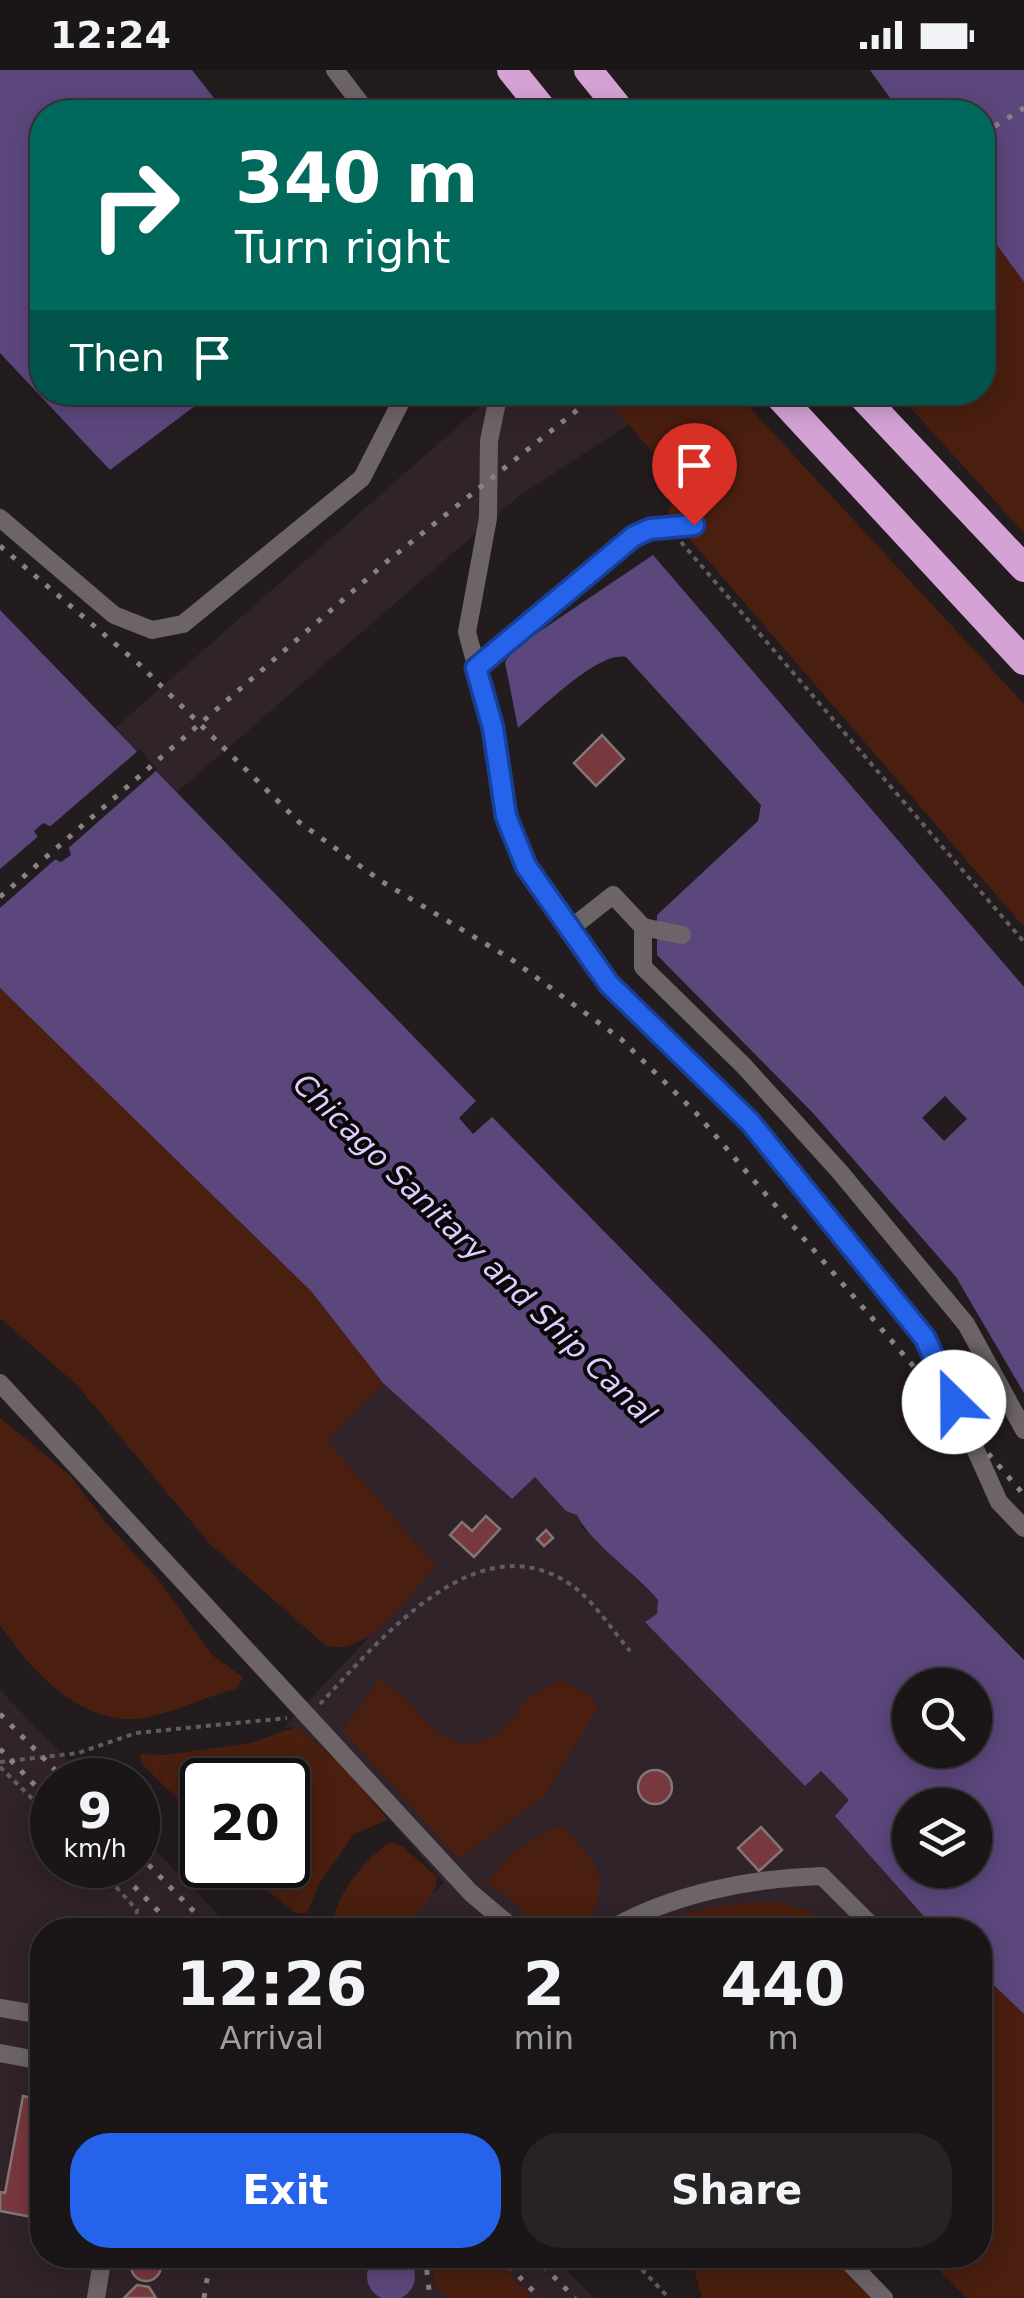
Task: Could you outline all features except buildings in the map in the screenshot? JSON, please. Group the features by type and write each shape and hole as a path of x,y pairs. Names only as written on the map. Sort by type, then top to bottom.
{"highway":[{"path":"511,70 535,100"},
{"path":"588,70 612,100"},
{"path":"786,405 1024,661"},
{"path":"870,405 1024,568"}],"street":[{"path":"334,70 357,100"},
{"path":"0,518 114,615 152,630 183,624 362,478 399,405"},
{"path":"496,405 489,441 488,518 466,632 493,728 506,816 526,866 609,984 750,1122 925,1338 999,1502 1024,1528"},
{"path":"476,668 634,536 694,525"},
{"path":"570,929 613,895 643,927 682,935"},
{"path":"643,927 643,967 744,1066 953,1309 1024,1430"},
{"path":"0,1383 206,1602 307,1718 471,1893 501,1918"},
{"path":"630,1918 774,1877 822,1876 864,1918"},
{"path":"0,2008 30,2014"},
{"path":"0,2054 30,2059"},
{"path":"96,2298 101,2268"},
{"path":"855,2268 884,2298"}],"path":[{"path":"668,527 1024,942"},
{"path":"0,1765 78,1753 136,1733 246,1720 307,1718 390,1630 468,1573 515,1563 574,1587 630,1651"},
{"path":"0,1765 30,1796"},
{"path":"117,1888 137,1910 136,1918"},
{"path":"640,2268 669,2298"}],"shaded area":[{"path":"995,242 1024,282 1024,533 908,405 995,405"},
{"path":"482,405 659,405 519,496 177,792 115,728"},
{"path":"621,405 747,405 1024,704 1024,927 668,514 669,485 664,471 615,410"},
{"path":"0,988 311,1291 383,1383 327,1440 436,1566 387,1621 357,1643 325,1645 210,1544 76,1384 0,1318"},
{"path":"383,1383 512,1499 535,1477 577,1515 582,1527 659,1600 657,1614 646,1622 806,1786 820,1771 849,1800 836,1817 892,1880 892,1888 899,1888 925,1918 813,1918 812,1912 749,1918 408,1918 444,1883 343,1765 296,1727 283,1728 436,1566 326,1439"},
{"path":"0,1418 70,1475 107,1524 157,1578 213,1656 243,1677 238,1688 160,1714 126,1719 83,1707 28,1662 0,1625"},
{"path":"378,1680 393,1688 430,1726 458,1742 475,1743 495,1735 531,1697 562,1680 593,1698 597,1709 544,1796 459,1859 343,1731"},
{"path":"0,1690 66,1758 30,1758 30,1888 160,1888 160,1855 180,1875 180,1888 192,1888 221,1918 30,1918 30,2268 432,2268 433,2283 449,2298 0,2298"},
{"path":"296,1727 343,1765 388,1820 354,1834 320,1882 307,1913 295,1913 264,1888 310,1888 310,1758 180,1758 180,1801 160,1782 160,1758 141,1758 140,1754 164,1755 250,1743"},
{"path":"552,1828 564,1828 586,1853 598,1876 600,1888 588,1918 528,1918 511,1899 487,1883 510,1855"},
{"path":"391,1842 402,1846 437,1877 435,1889 414,1918 334,1918 344,1892 371,1858"},
{"path":"772,1901 813,1912 814,1918 670,1918 716,1906"},
{"path":"992,1983 1024,2014 1024,2298 967,2298 936,2268 992,2268"},
{"path":"432,2268 504,2268 533,2298 449,2298 433,2283"},
{"path":"504,2268 564,2268 594,2298 533,2298"},
{"path":"695,2268 851,2268 878,2298 702,2298"}],"water":[{"path":"0,70 192,70 216,100 30,100 30,385 0,353"},
{"path":"870,70 1024,70 1024,282 995,242 995,100 891,100"},
{"path":"49,405 196,405 110,470"},
{"path":"653,555 1024,987 1024,1393 956,1277 813,1113 657,955 657,915 758,821 761,805 626,657 614,658 586,672 518,728 505,662 515,648","holes":["945,1096 967,1119 944,1141 922,1118"]},
{"name":"Chicago Sanitary and Ship Canal","path":"0,610 476,1101 459,1118 473,1134 492,1117 1024,1660 1024,2014 992,1983 992,1918 925,1918 899,1888 992,1888 992,1788 892,1788 892,1880 835,1816 849,1800 821,1771 805,1786 645,1622 657,1614 658,1600 592,1536 577,1515 566,1511 535,1477 512,1499 383,1383 311,1291 0,988","holes":["43,823 57,831 71,855 61,862 52,858 34,831"]},
{"path":"369,2268 413,2268 413,2285 400,2298 382,2298 369,2285"}],"pier":[{"path":"140,749 157,770 65,851 46,830"},
{"path":"41,834 59,856 0,908 0,869"}],"railway":[{"path":"995,126 1024,108"},
{"path":"0,897 390,559 584,405"},
{"path":"0,546 140,665 299,822 381,881 511,959 621,1039 696,1113 1024,1495"},
{"path":"0,1714 43,1758"},
{"path":"0,1749 30,1780"},
{"path":"160,1877 200,1918"},
{"path":"136,1888 165,1918"},
{"path":"204,2298 209,2268"},
{"path":"427,2268 430,2298"},
{"path":"511,2268 540,2298"},
{"path":"545,2268 575,2298"}],"route":[{"path":"694,525 650,529 634,536 476,668 493,728 506,816 526,866 609,984 750,1122 925,1338 954,1402"}]}
